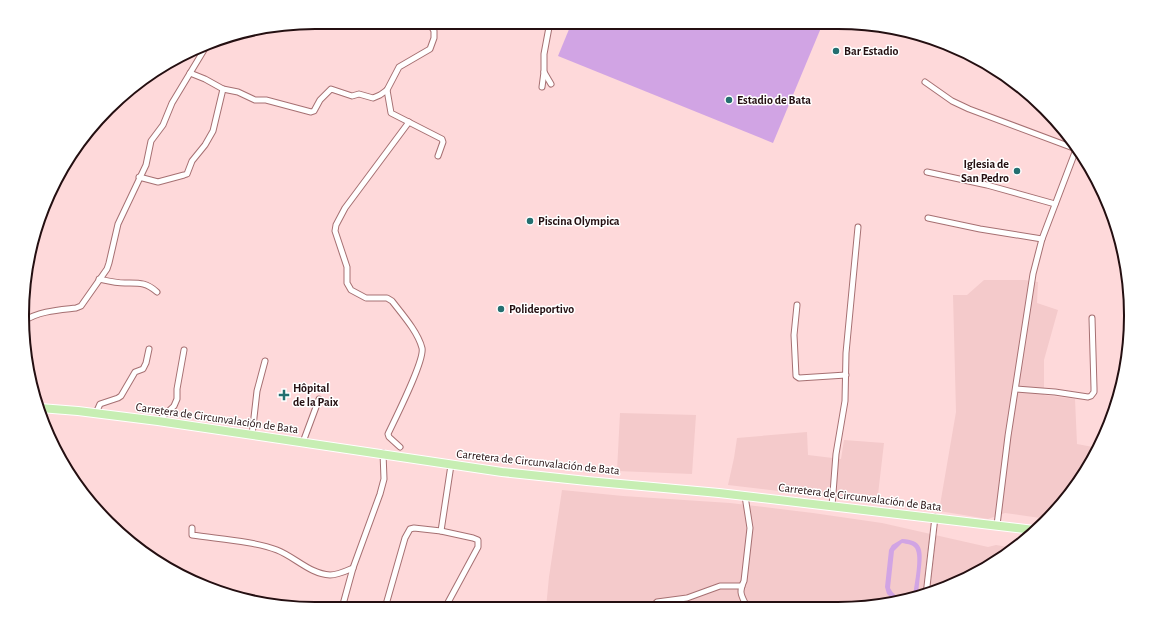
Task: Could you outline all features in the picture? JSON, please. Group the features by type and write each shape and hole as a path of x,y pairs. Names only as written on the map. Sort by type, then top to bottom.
{"main road":[{"name":"Carretera de Circunvalación de Bata","path":"44,408 158,421 383,453 451,465 566,479 745,496 934,517 1028,529"}],"street":[{"path":"190,73 223,89 238,92 255,100 266,100 311,112 314,111 320,100 331,89 352,96 359,94 373,98 380,95 387,90 399,67 430,49 434,38 433,29"},
{"path":"542,87 544,54 549,29"},
{"path":"29,319 46,312 80,306 108,266 118,224 146,165 151,141 163,125 172,103 202,53"},
{"path":"544,72 551,84"},
{"path":"925,82 952,101 970,109 1068,145"},
{"path":"139,177 158,182 187,174 192,161 205,145 212,131 223,89"},
{"path":"387,90 390,112 442,139 438,156"},
{"path":"400,447 389,437 388,434 418,370 423,349 419,339 392,301 387,298 362,297 348,287 347,267 335,231 336,225 345,208 409,122"},
{"path":"997,525 1008,436 1033,274 1042,239 1074,153"},
{"path":"927,172 987,185 1055,204"},
{"path":"928,218 980,229 1042,239"},
{"path":"832,506 836,454 845,401 846,353 858,227"},
{"path":"99,279 125,283 138,283 151,287 157,292"},
{"path":"797,305 794,335 796,376 799,378 846,375"},
{"path":"1016,389 1054,392 1088,397 1092,396 1094,388 1092,318"},
{"path":"96,413 100,404 121,396 135,372 143,369 149,349"},
{"path":"158,421 174,406 178,399 177,389 184,350"},
{"path":"252,435 258,391 265,361"},
{"path":"303,442 319,399"},
{"path":"344,602 353,568 384,479 383,453"},
{"path":"441,531 451,465"},
{"path":"744,602 740,593 744,581 750,528 745,496"},
{"path":"927,588 934,517"},
{"path":"192,528 192,535 259,545 278,550 323,574 337,574 353,568"},
{"path":"387,602 405,538 410,528 414,528 441,531 478,540 478,547 447,602"},
{"path":"657,602 687,598 720,586 742,586"}],"shaded area":[{"name":"Estadio de Bata","path":"569,29 820,29 773,143 558,56"},
{"path":"984,280 1025,280 1038,282 1037,303 1058,310 1044,360 1044,395 1075,399 1077,444 1092,447 1076,475 1040,518 1005,513 988,519 939,511 956,412 953,295 967,295"},
{"path":"620,413 696,415 692,474 617,471"},
{"path":"807,432 808,455 841,459 844,440 884,443 877,503 728,485 737,438"},
{"path":"562,490 623,496 730,503 813,513 882,523 988,547 996,545 1007,547 981,564 930,587 875,600 838,602 547,602"},
{"path":"902,539 914,541 920,547 922,555 918,590 913,592 916,574 916,550 910,545 902,543 894,551 890,588 892,592 897,595 890,597 887,594 885,587 889,550 892,545"}],"place":[{"name":"Bar Estadio","path":"836,51"},
{"name":"Estadio de Bata","path":"729,100"},
{"name":"Iglesia de San Pedro","path":"1017,171"},
{"name":"Piscina Olympica","path":"530,221"},
{"name":"Polideportivo","path":"501,309"},
{"name":"Hôpital de la Paix","path":"284,395"}]}
